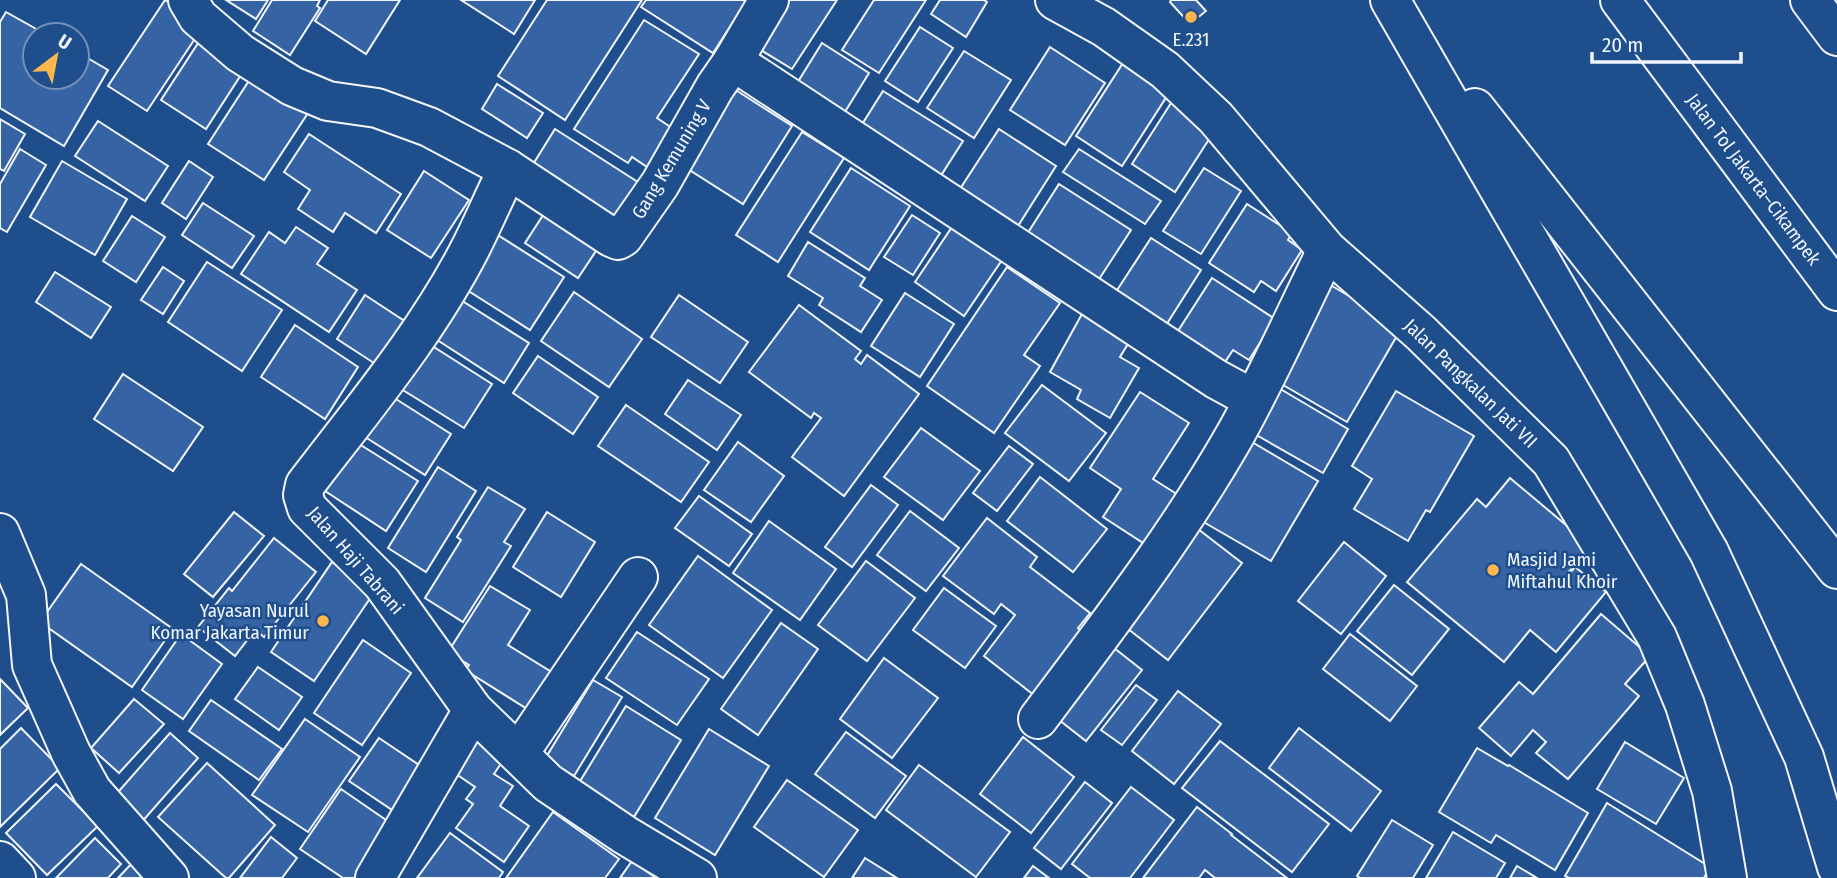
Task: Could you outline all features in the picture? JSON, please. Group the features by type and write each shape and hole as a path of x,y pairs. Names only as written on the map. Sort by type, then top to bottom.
{"main road":[{"path":"188,0 198,17 240,53 292,86 328,101 377,108 429,127 508,169"},
{"name":"Gang Kemuning V","path":"508,169 611,237 618,240 623,237 660,184 715,87 769,0"},
{"name":"Jalan Pangkalan Jati VII","path":"1055,0 1104,27 1165,69 1216,118 1327,250 1421,333 1551,461 1662,649 1685,705 1712,791 1727,878"},
{"path":"1390,0 1837,569"},
{"path":"1390,0 1709,552 1804,757 1837,867"},
{"name":"Jalan Tol Jakarta–Cikampek","path":"1620,0 1837,291"},
{"path":"1810,0 1837,36"},
{"path":"733,61 1216,379 1253,400"},
{"name":"Jalan Haji Tabrani","path":"508,169 471,247 442,297 394,369 305,485 303,495 307,508 382,583 473,710 548,783 625,835 698,878"},
{"path":"1038,719 1125,603 1188,512 1235,435 1327,250"},
{"path":"0,533 26,595 32,665 71,753 92,792 169,878"},
{"path":"519,753 638,577"},
{"path":"375,878 473,710"},
{"path":"0,861 16,878"}],"building":[{"path":"165,0 204,25 147,111 108,86"},
{"path":"226,0 268,0 256,19"},
{"path":"272,0 320,0 317,6 320,8 290,55 253,31"},
{"path":"328,0 400,0 366,54 315,21"},
{"path":"461,0 535,0 514,34"},
{"path":"547,0 642,0 565,120 498,76"},
{"path":"646,0 746,2 713,53 641,7"},
{"path":"773,0 837,0 792,69 746,41"},
{"path":"874,0 926,0 879,73 842,50"},
{"path":"940,0 987,2 966,37 931,14"},
{"name":"E.231","path":"1171,0 1196,0 1206,11 1190,24"},
{"path":"6,12 22,21 21,91 91,91 91,60 108,70 64,146 0,108 0,22"},
{"path":"644,20 699,54 657,118 678,132 653,171 632,157 628,163 574,129"},
{"path":"920,27 953,48 918,102 885,81"},
{"path":"204,34 248,64 206,129 161,100"},
{"path":"822,43 869,73 843,115 796,85"},
{"path":"1050,47 1105,83 1065,145 1010,110"},
{"path":"964,51 1011,80 974,138 927,108"},
{"path":"1123,63 1169,93 1122,166 1076,136"},
{"path":"252,76 308,113 264,180 208,144"},
{"path":"497,84 543,113 527,138 482,109"},
{"path":"731,87 792,126 743,204 680,164"},
{"path":"883,91 963,141 940,177 861,126"},
{"path":"1171,103 1215,130 1175,192 1132,164"},
{"path":"0,119 25,134 4,171 0,169"},
{"path":"98,121 168,166 145,201 75,156"},
{"path":"555,129 641,184 612,228 527,174"},
{"path":"999,129 1056,166 1016,229 958,192"},
{"path":"802,132 844,158 778,262 736,235"},
{"path":"309,134 401,194 376,233 345,213 333,232 298,209 310,190 284,172"},
{"path":"20,149 46,165 7,232 0,228 0,184"},
{"path":"1079,149 1161,201 1145,224 1063,172"},
{"path":"62,161 127,199 95,255 30,217"},
{"path":"189,161 213,177 186,219 162,203"},
{"path":"851,168 910,206 869,270 810,232"},
{"path":"1204,168 1241,191 1201,254 1163,231"},
{"path":"424,171 469,200 431,258 387,230"},
{"path":"1059,184 1131,230 1094,287 1022,242"},
{"path":"203,203 254,236 232,268 182,235"},
{"path":"551,203 604,239 578,278 525,243"},
{"path":"1247,204 1292,233 1288,240 1302,250 1276,291 1261,281 1254,292 1209,263"},
{"path":"912,215 940,233 913,275 884,257"},
{"path":"132,216 165,237 136,282 103,261"},
{"path":"296,227 328,248 317,264 357,290 329,332 241,274 269,232 285,243"},
{"path":"952,227 1002,260 964,316 915,282"},
{"path":"493,232 564,277 530,330 459,285"},
{"path":"1151,238 1201,270 1161,333 1110,301"},
{"path":"808,242 865,278 860,286 882,300 861,332 819,305 823,298 788,276"},
{"path":"207,262 282,310 242,371 168,322"},
{"path":"163,267 184,281 163,314 141,300"},
{"path":"1007,267 1060,303 1024,355 1040,366 994,433 927,386"},
{"path":"55,272 111,307 91,338 36,302"},
{"path":"1212,278 1275,319 1249,360 1233,350 1225,362 1178,331"},
{"path":"1327,283 1402,327 1347,422 1271,378"},
{"path":"574,292 642,339 609,387 541,341"},
{"path":"905,293 954,324 920,377 871,346"},
{"path":"365,295 406,322 377,365 337,339"},
{"path":"679,295 748,342 720,383 651,337"},
{"path":"456,297 529,343 504,383 431,336"},
{"path":"799,305 861,351 855,359 861,364 867,355 919,394 844,496 792,457 821,418 814,413 811,418 749,372"},
{"path":"1083,312 1131,339 1120,357 1139,368 1110,418 1077,399 1081,390 1050,372"},
{"path":"295,325 358,367 325,419 261,377"},
{"path":"426,342 492,384 464,428 398,387"},
{"path":"538,356 598,397 573,434 513,393"},
{"path":"123,374 203,427 173,471 94,419"},
{"path":"688,380 741,415 717,450 665,414"},
{"path":"1042,385 1106,433 1069,481 1005,433"},
{"path":"1277,387 1348,429 1323,473 1251,432"},
{"path":"1396,391 1474,436 1430,512 1426,510 1408,541 1354,509 1372,479 1352,466"},
{"path":"1140,392 1189,423 1153,479 1183,498 1151,548 1103,517 1121,489 1090,468"},
{"path":"388,394 451,434 425,475 362,435"},
{"path":"626,405 709,462 681,502 598,446"},
{"path":"921,428 980,471 943,520 884,477"},
{"path":"1247,439 1318,481 1271,561 1200,520"},
{"path":"356,442 418,481 386,531 325,491"},
{"path":"738,442 784,476 751,522 704,490"},
{"path":"1009,446 1033,464 997,511 973,493"},
{"path":"438,467 476,491 426,572 388,548"},
{"path":"1040,477 1107,529 1073,572 1007,521"},
{"name":"Masjid Jami Miftahul Khoir","path":"1510,478 1591,546 1567,574 1575,567 1606,592 1556,652 1530,630 1504,662 1407,582 1477,499 1486,507"},
{"path":"871,485 898,505 852,567 825,547"},
{"path":"488,487 525,509 504,542 511,546 463,622 425,598 461,540 457,537"},
{"path":"699,496 752,534 729,566 675,528"},
{"path":"910,511 959,548 926,591 877,555"},
{"path":"234,512 264,536 213,597 184,574"},
{"path":"547,512 595,542 561,597 513,567"},
{"path":"987,518 1037,557 1030,567 1090,613 1078,628 1083,632 1035,696 984,656 1015,615 1001,604 994,614 943,576"},
{"path":"769,521 836,569 800,620 733,573"},
{"path":"1198,529 1242,563 1168,660 1123,625"},
{"path":"274,538 316,572 264,637 255,630 235,656 198,627 229,588 232,591"},
{"path":"1344,542 1386,576 1341,634 1298,601"},
{"path":"698,556 772,610 723,678 649,625"},
{"path":"866,561 915,598 867,661 818,625"},
{"name":"Yayasan Nurul Komar Jakarta Timur","path":"332,562 375,591 314,681 271,652"},
{"path":"81,564 173,629 132,687 40,622"},
{"path":"1394,585 1449,629 1412,675 1357,631"},
{"path":"490,586 530,610 508,645 563,679 540,717 465,670 469,665 448,652"},
{"path":"944,588 996,626 965,668 913,630"},
{"path":"1601,614 1650,656 1625,684 1639,696 1568,779 1536,753 1546,742 1533,730 1511,756 1479,728 1519,682 1533,694"},
{"path":"781,623 818,649 758,735 721,709"},
{"path":"637,632 709,679 677,725 606,678"},
{"path":"181,634 222,664 183,719 142,690"},
{"path":"1350,634 1417,686 1390,721 1323,669"},
{"path":"363,640 411,673 362,745 314,713"},
{"path":"1109,644 1142,670 1086,741 1054,716"},
{"path":"884,658 938,698 892,758 840,719"},
{"path":"258,667 302,697 279,730 235,699"},
{"path":"0,679 28,708 0,735"},
{"path":"593,680 622,697 574,776 545,759"},
{"path":"1136,685 1157,700 1122,745 1101,730"},
{"path":"1178,691 1221,724 1174,784 1132,751"},
{"path":"134,699 164,724 119,773 91,748"},
{"path":"211,700 282,749 259,780 189,731"},
{"path":"626,706 681,740 629,825 574,791"},
{"path":"305,719 360,757 308,832 252,795"},
{"path":"469,727 508,753 494,774 513,786 500,806 529,826 504,862 456,828 473,804 466,799 475,787 443,765"},
{"path":"21,728 60,768 0,827 0,749"},
{"path":"1299,728 1381,791 1351,831 1269,768"},
{"path":"709,729 769,766 715,855 655,818"},
{"path":"846,732 906,776 875,818 815,774"},
{"path":"170,733 198,758 140,824 112,799"},
{"path":"1023,737 1074,777 1031,833 980,794"},
{"path":"379,738 434,775 404,818 349,781"},
{"path":"1220,741 1329,824 1292,872 1182,788"},
{"path":"1625,742 1684,778 1656,824 1597,789"},
{"path":"1477,748 1588,813 1555,870 1496,835 1491,843 1439,812"},
{"path":"207,763 275,825 229,878 158,817"},
{"path":"919,765 1010,832 976,877 886,810"},
{"path":"787,780 858,830 824,877 754,827"},
{"path":"1085,782 1112,803 1061,869 1034,848"},
{"path":"56,784 98,826 47,875 6,833"},
{"path":"1131,787 1174,820 1130,878 1090,878 1072,864"},
{"path":"341,789 402,831 370,878 343,878 300,849"},
{"path":"1607,803 1710,867 1704,878 1565,876"},
{"path":"1197,807 1287,878 1215,878 1205,870 1199,878 1143,878"},
{"path":"553,812 619,859 605,878 506,878"},
{"path":"1392,820 1433,845 1413,878 1360,878 1357,876"},
{"path":"1453,832 1505,863 1496,878 1426,878"},
{"path":"450,833 503,872 499,878 417,878"},
{"path":"271,837 297,858 282,878 240,878"},
{"path":"95,838 121,864 108,878 56,878"},
{"path":"865,858 897,878 852,878"},
{"path":"134,861 151,878 118,878"},
{"path":"632,861 656,878 620,878"},
{"path":"1033,866 1049,878 1024,878"},
{"path":"1517,866 1537,878 1510,878"}],"place":[{"name":"E.231","path":"1191,17"},
{"name":"Masjid Jami Miftahul Khoir","path":"1493,570"},
{"name":"Yayasan Nurul Komar Jakarta Timur","path":"323,621"}]}
